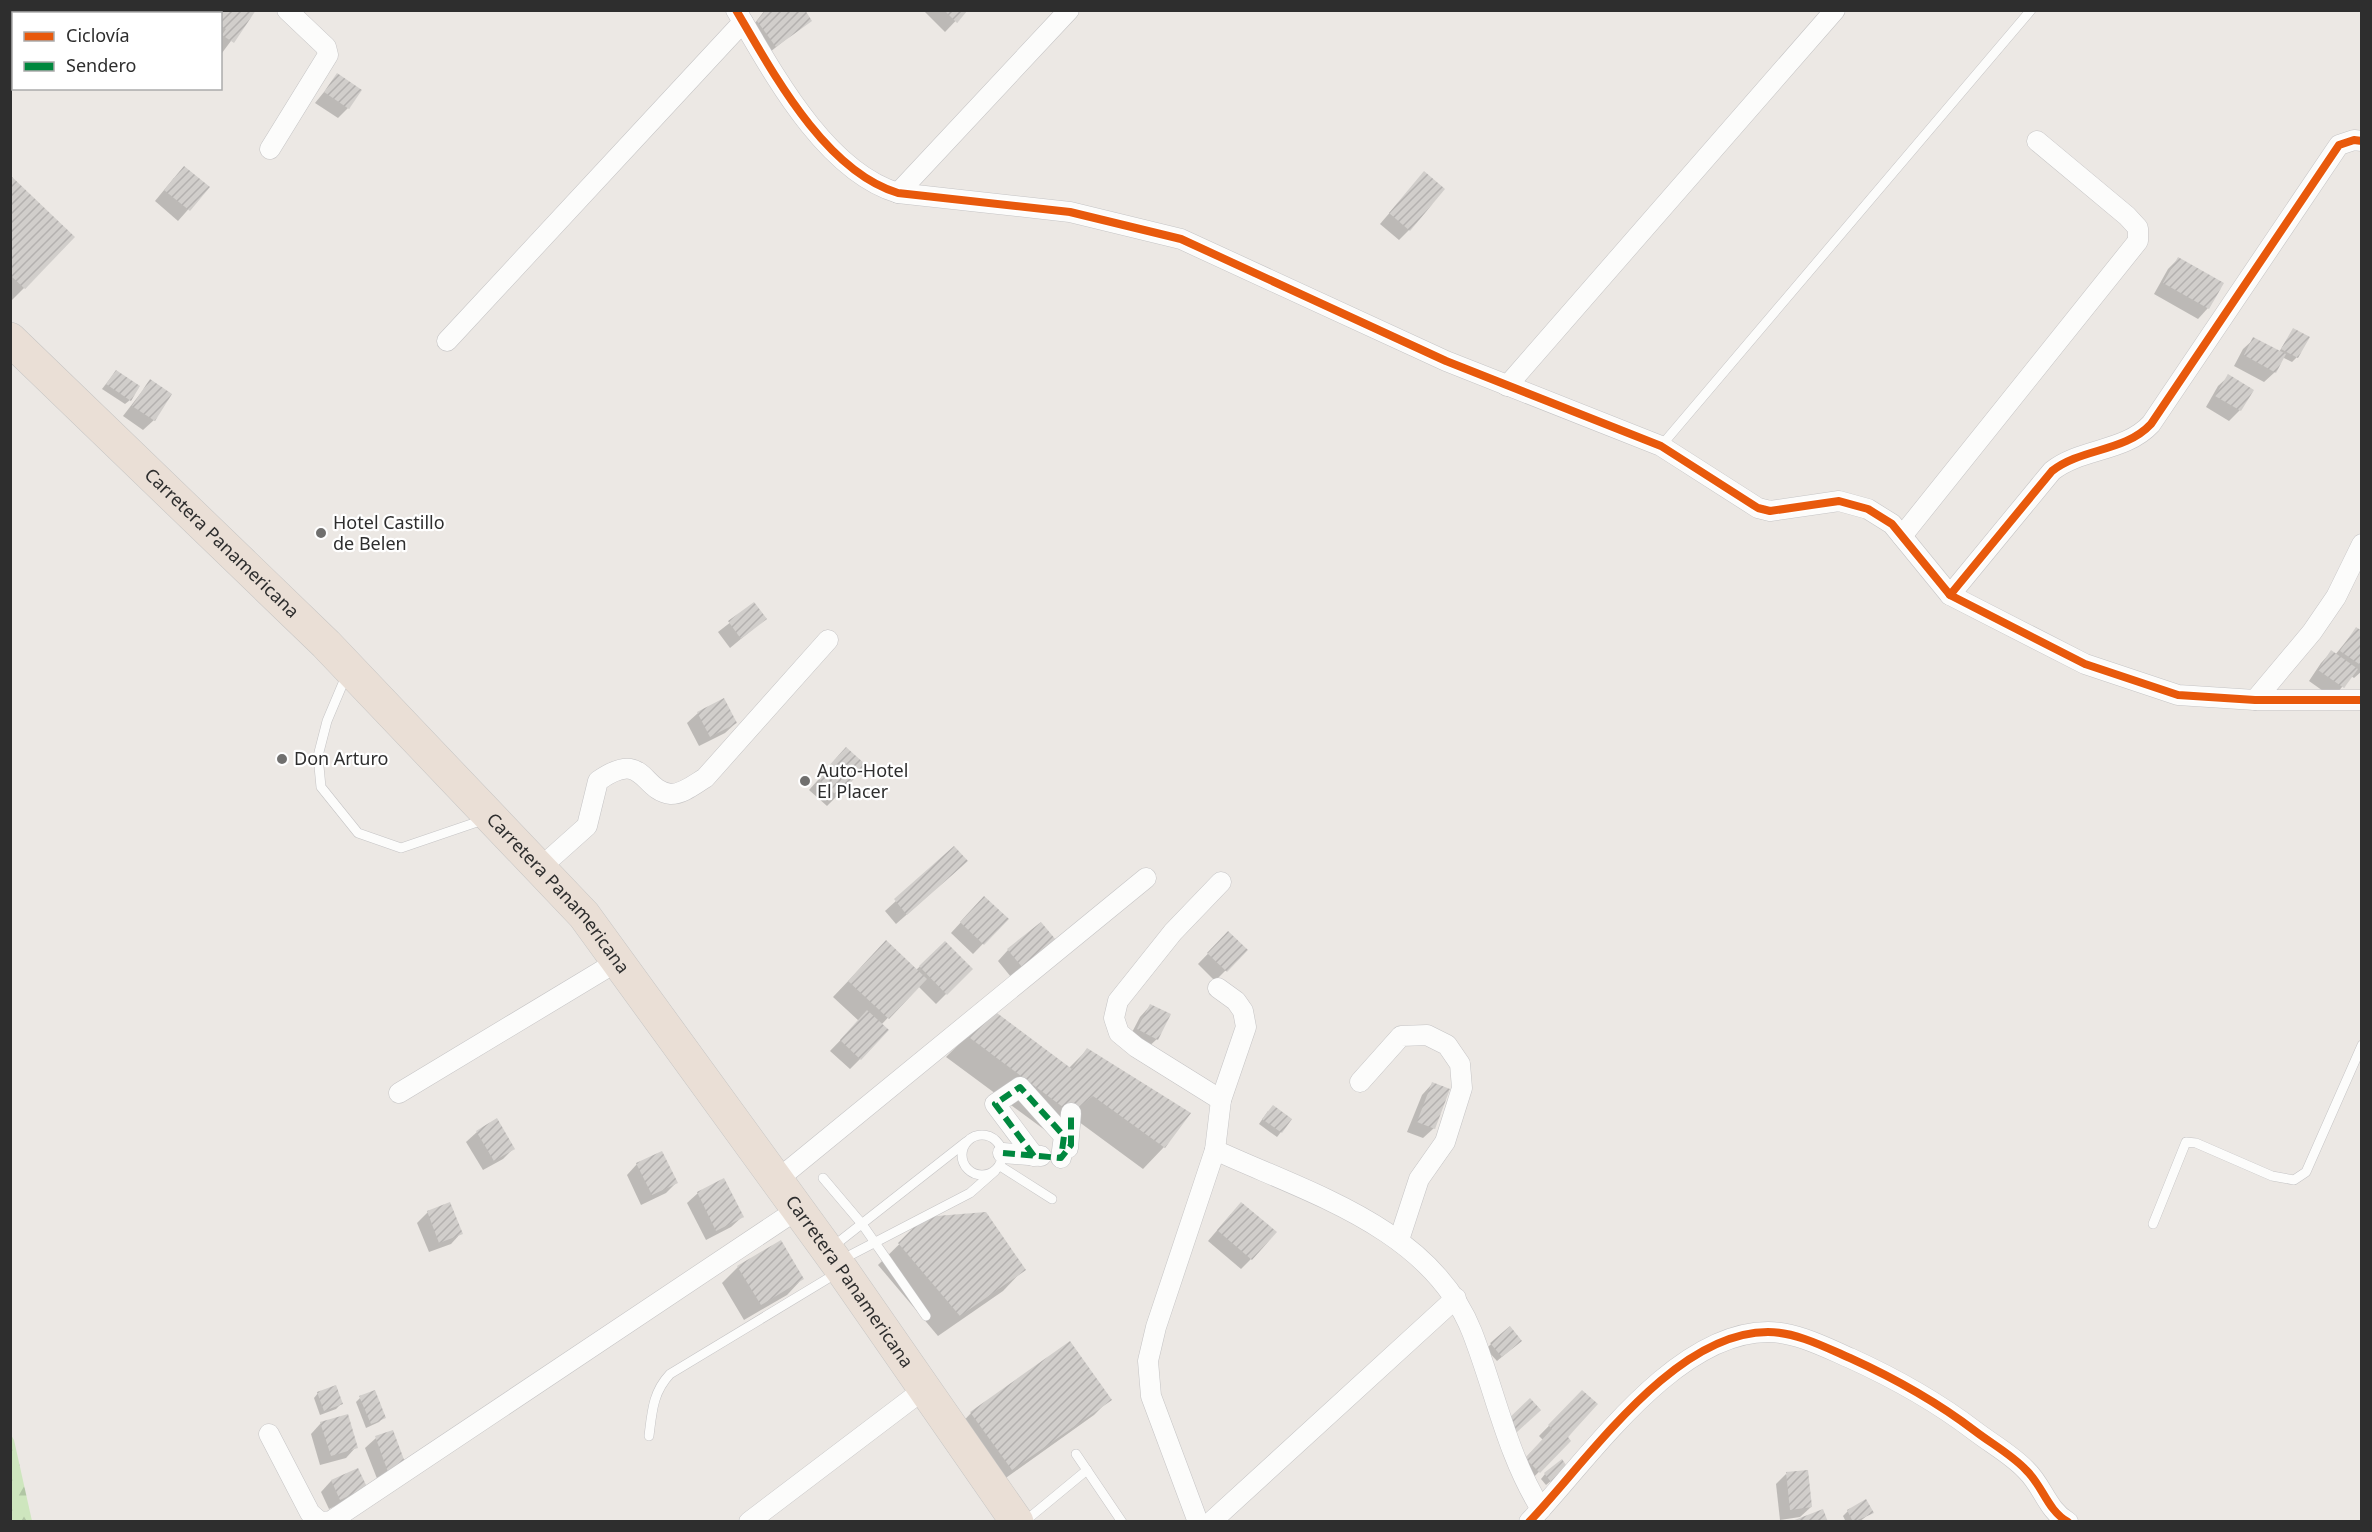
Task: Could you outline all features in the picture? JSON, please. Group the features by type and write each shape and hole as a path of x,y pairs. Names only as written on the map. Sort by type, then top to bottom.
{"highway":[{"name":"Carretera Panamericana","path":"10,339 349,668 584,915 798,1209 1017,1521"}],"street":[{"path":"270,148 327,55 326,47 287,10"},
{"path":"898,193 1069,10"},
{"path":"1507,386 1835,10"},
{"path":"447,341 740,16 767,63 812,126 842,159 882,189 898,193 1070,212 1181,239 1507,386 1661,446 1758,508 1770,511 1839,501 1868,509 1892,524 1950,594 2085,664 2178,695 2255,700 2361,700"},
{"path":"1950,594 2052,471 2064,461 2130,440 2151,424 2339,145 2354,140 2361,141"},
{"path":"1902,536 2138,241 2138,228 2127,216 2037,141"},
{"path":"2255,700 2312,632 2336,597 2361,544"},
{"path":"540,868 586,826 598,781 610,773 624,768 639,771 660,790 671,794 684,791 705,778 828,639"},
{"path":"777,1180 1146,878"},
{"path":"1221,882 1173,932 1118,1001 1114,1018 1119,1033 1136,1047 1221,1100"},
{"path":"399,1092 618,961"},
{"path":"1198,1521 1151,1396 1148,1361 1155,1327 1215,1150 1221,1100 1246,1028 1240,1006 1218,988"},
{"path":"1360,1082 1401,1036 1427,1035 1447,1045 1460,1064 1462,1088 1445,1142 1419,1179 1399,1240"},
{"path":"1034,1156 995,1104 1020,1086 1064,1136 1061,1158"},
{"path":"1061,1158 1071,1145 1071,1113"},
{"path":"1215,1150 1370,1221 1399,1240 1456,1298 1472,1330 1535,1515 1637,1401 1705,1347 1738,1335 1770,1332 1813,1342 1901,1383 1971,1428 2027,1470 2062,1519"},
{"path":"999,1164 1034,1156 1061,1158"},
{"path":"269,1434 310,1513 321,1521 331,1521 798,1209"},
{"path":"1211,1521 1456,1298"},
{"path":"748,1521 923,1390"}],"lane":[{"path":"1661,446 2031,10"},
{"path":"349,668 327,721 318,756 321,787 358,832 401,848 492,817"},
{"path":"2153,1224 2186,1142 2196,1143 2272,1176 2294,1180 2306,1172 2361,1045"},
{"path":"649,1436 653,1402 659,1386 670,1374 835,1261 875,1243 970,1193 999,1164 997,1141 991,1137 978,1136 966,1142 862,1224 835,1261"},
{"path":"966,1142 962,1155 965,1167 983,1176 999,1164"},
{"path":"999,1164 1052,1199"},
{"path":"824,1178 862,1224 926,1316"},
{"path":"1076,1454 1122,1521"},
{"path":"1024,1521 1087,1470"}],"green space":[{"path":"11,1435 14,1440 32,1521 11,1521"}],"building":[{"path":"213,10 256,10 234,43 222,35 226,29 222,26 222,12 212,12"},
{"path":"766,10 805,10 812,21 776,47 757,21"},
{"path":"944,10 968,10 957,23"},
{"path":"337,73 362,90 349,109 324,92"},
{"path":"184,166 210,187 190,211 164,190"},
{"path":"1424,171 1445,189 1410,231 1389,213"},
{"path":"10,175 75,237 25,289 10,275"},
{"path":"2178,257 2224,283 2209,309 2163,283"},
{"path":"2293,328 2310,337 2298,358 2281,349"},
{"path":"2253,337 2286,354 2276,373 2244,355"},
{"path":"116,370 140,386 131,401 106,384"},
{"path":"2228,374 2254,390 2241,411 2215,396"},
{"path":"150,379 172,394 155,421 132,406"},
{"path":"754,602 767,619 741,639 728,621"},
{"path":"2356,627 2362,631 2362,666 2340,651"},
{"path":"2331,650 2358,669 2344,688 2318,670"},
{"path":"724,698 737,723 710,737 697,712"},
{"path":"846,747 866,765 838,797 818,778"},
{"path":"954,846 968,861 907,915 894,899"},
{"path":"984,896 1009,919 984,945 960,922"},
{"path":"1041,922 1056,940 1022,967 1007,949"},
{"path":"1228,931 1248,950 1227,972 1207,953"},
{"path":"886,940 927,979 889,1019 848,981"},
{"path":"945,941 973,969 947,995 919,966"},
{"path":"1150,1004 1171,1014 1158,1040 1137,1029"},
{"path":"867,1010 889,1030 861,1060 840,1040"},
{"path":"997,1013 1072,1069 1087,1048 1191,1113 1165,1148 1093,1096 1071,1113 966,1035"},
{"path":"1432,1082 1450,1089 1435,1129 1417,1122"},
{"path":"1273,1105 1292,1119 1282,1133 1262,1119"},
{"path":"497,1118 515,1149 494,1161 476,1131"},
{"path":"662,1151 678,1183 652,1195 636,1163"},
{"path":"724,1178 744,1217 716,1231 697,1192"},
{"path":"450,1202 463,1234 439,1243 427,1211"},
{"path":"1241,1202 1277,1232 1252,1260 1217,1230"},
{"path":"986,1212 1026,1270 960,1316 898,1243 924,1217"},
{"path":"781,1240 804,1279 761,1305 737,1266"},
{"path":"1510,1326 1522,1341 1502,1357 1490,1343"},
{"path":"1070,1341 1112,1400 1012,1470 970,1412"},
{"path":"336,1385 343,1404 324,1411 317,1392"},
{"path":"375,1390 386,1418 371,1424 359,1396"},
{"path":"1582,1390 1598,1404 1568,1437 1571,1441 1540,1473 1525,1458 1552,1429 1548,1425"},
{"path":"1530,1398 1541,1410 1516,1433 1505,1422"},
{"path":"348,1414 358,1448 331,1456 320,1422"},
{"path":"393,1430 406,1465 388,1472 375,1436"},
{"path":"1562,1459 1568,1468 1551,1482 1544,1473"},
{"path":"358,1468 367,1487 340,1500 331,1480"},
{"path":"1808,1470 1812,1507 1790,1510 1786,1472"},
{"path":"1866,1499 1874,1513 1853,1522 1847,1510"},
{"path":"1823,1509 1828,1522 1792,1522 1792,1521"}],"marked path":[{"path":"1034,1156 995,1104 1020,1087 1064,1136 1061,1158"},
{"path":"1003,1153 1061,1158 1071,1145 1071,1113"}],"cycle path":[{"path":"736,10 784,90 824,142 847,164 872,181 898,193 1070,212 1181,239 1446,361 1661,446 1758,508 1770,511 1839,501 1868,509 1892,524 1950,595 2085,664 2178,695 2255,700 2362,700"},
{"path":"1950,595 2052,471 2076,458 2129,440 2151,424 2339,145 2354,140 2362,141"},
{"path":"1529,1522 1606,1434 1667,1376 1699,1353 1733,1338 1768,1332 1800,1337 1820,1345 1883,1374 1930,1400 2008,1454 2032,1476 2055,1511 2068,1522"}],"place":[{"name":"Hotel Castillo de Belen","path":"321,533"},
{"name":"Don Arturo","path":"282,759"},
{"name":"Auto-Hotel El Placer","path":"805,781"}]}
